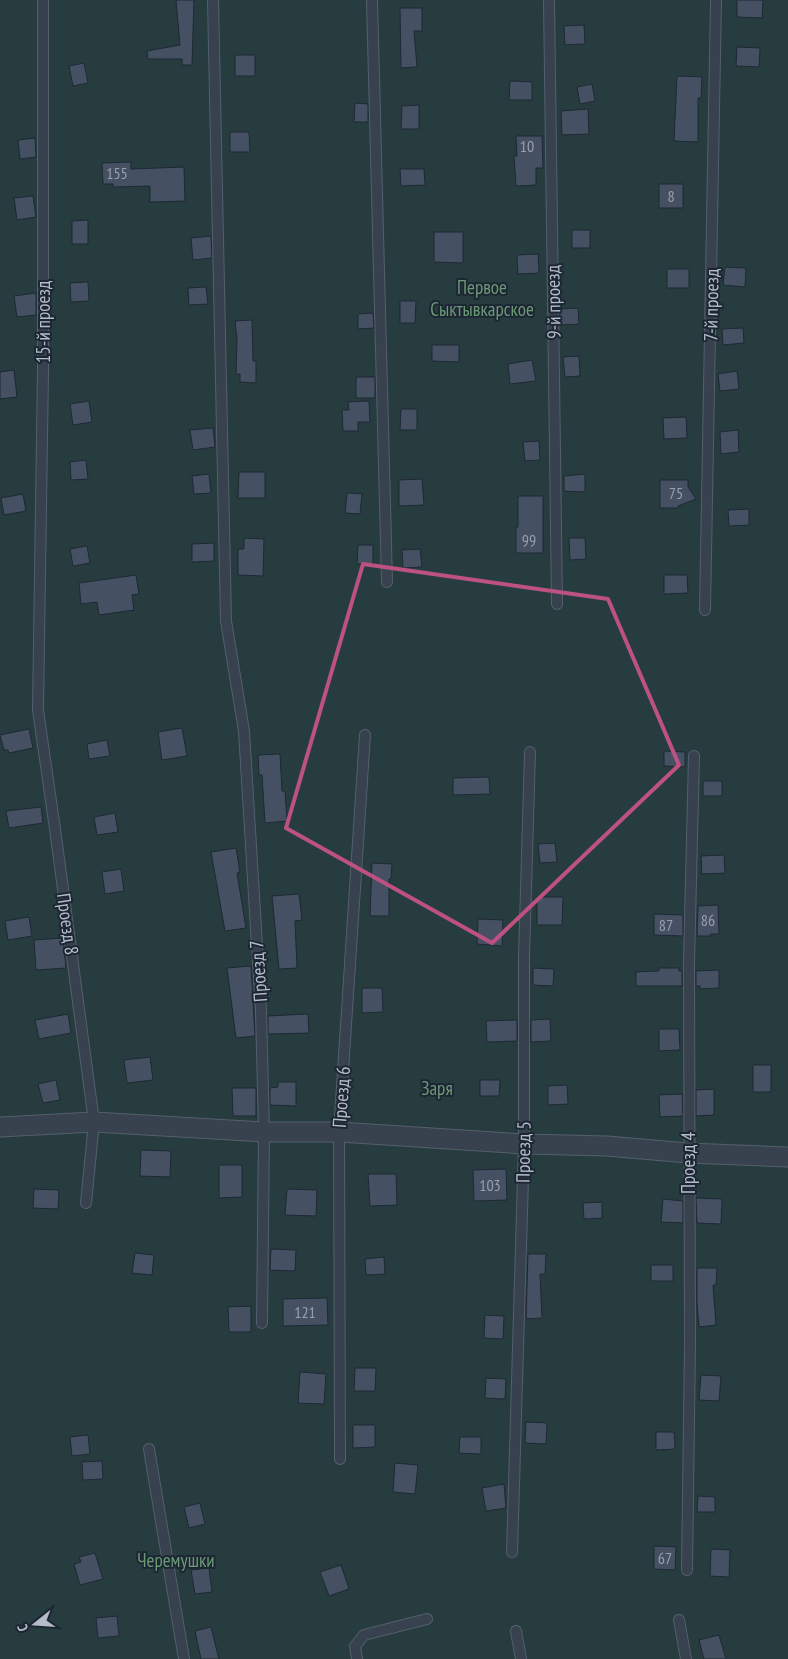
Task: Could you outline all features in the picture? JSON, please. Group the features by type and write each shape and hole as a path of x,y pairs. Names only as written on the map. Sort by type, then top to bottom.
{"street":[{"path":"0,1127 94,1122 264,1132 339,1132 524,1144 608,1146 688,1153 788,1157"}],"lane":[{"name":"15-й проезд","path":"40,644 43,370 43,0"},
{"name":"Проезд 7","path":"213,0 226,621 244,731 261,1011 264,1132 262,1323"},
{"path":"372,0 387,582"},
{"name":"9-й проезд","path":"550,0 557,604"},
{"name":"7-й проезд","path":"705,610 716,0"},
{"name":"Проезд 8","path":"40,644 38,710 94,1122 86,1203"},
{"name":"Проезд 6","path":"340,1459 339,1132 365,735"},
{"name":"Проезд 5","path":"512,1552 524,1144 524,957 530,752"},
{"name":"Проезд 4","path":"687,1570 690,1344 688,1153 689,952 694,756"},
{"path":"149,1449 184,1659"},
{"path":"357,1659 355,1646 364,1635 427,1619"},
{"path":"679,1620 686,1659"},
{"path":"516,1631 521,1659"}],"highlighted area":[{"path":"363,564 608,599 679,765 492,943 286,828"}],"green space":[{"path":"0,0 788,0 788,1659 0,1659"}],"building":[{"path":"176,0 194,0 192,65 182,65 182,59 148,59 147,51 180,45"},
{"path":"737,0 763,0 762,18 737,17"},
{"path":"400,8 422,8 422,31 414,31 417,67 401,68"},
{"path":"584,25 585,44 565,45 564,26"},
{"path":"737,47 760,48 759,67 736,66"},
{"path":"235,55 255,55 255,76 235,76"},
{"path":"84,63 88,83 73,86 69,66"},
{"path":"677,76 702,77 701,98 698,98 698,142 674,141"},
{"path":"510,81 532,82 532,100 509,100"},
{"path":"592,84 595,101 580,104 577,87"},
{"path":"355,103 368,104 368,122 354,122"},
{"path":"419,105 419,129 401,129 402,106"},
{"path":"588,109 589,134 562,135 561,111"},
{"path":"230,132 249,132 250,152 230,152"},
{"path":"516,136 542,136 543,168 536,168 536,185 516,186 514,156 517,156"},
{"path":"35,138 36,157 20,159 18,140"},
{"path":"131,162 131,169 184,167 185,201 150,202 150,186 113,187 113,184 103,184 102,163"},
{"path":"400,169 424,169 425,185 401,186"},
{"path":"659,184 683,184 683,208 659,208"},
{"path":"33,196 36,217 17,220 14,198"},
{"path":"88,220 88,244 72,244 72,221"},
{"path":"572,230 590,230 590,248 572,248"},
{"path":"434,232 463,232 463,263 434,262"},
{"path":"211,236 212,258 193,260 191,238"},
{"path":"538,254 539,273 518,274 517,255"},
{"path":"725,267 746,268 745,287 723,285"},
{"path":"667,269 689,269 689,288 667,288"},
{"path":"88,282 89,301 71,302 70,283"},
{"path":"206,287 208,304 189,305 188,288"},
{"path":"36,293 36,315 17,317 14,296"},
{"path":"400,301 416,301 415,323 400,323"},
{"path":"578,308 579,324 560,325 560,309"},
{"path":"373,313 374,328 358,329 358,314"},
{"path":"252,320 253,361 256,361 256,383 240,382 240,374 236,374 237,339 235,321"},
{"path":"743,328 744,343 723,345 722,329"},
{"path":"432,345 459,345 459,362 432,361"},
{"path":"579,356 580,376 565,377 563,357"},
{"path":"532,360 536,381 510,384 508,364"},
{"path":"14,370 17,397 0,399 0,372"},
{"path":"737,371 739,389 720,391 718,374"},
{"path":"356,377 375,377 375,398 356,398"},
{"path":"89,401 92,422 73,425 70,404"},
{"path":"369,401 370,422 358,422 358,431 343,431 342,410 349,410 348,402"},
{"path":"401,409 417,409 417,430 400,430"},
{"path":"686,417 687,438 664,439 663,418"},
{"path":"213,428 215,447 193,450 190,430"},
{"path":"738,430 739,452 721,454 720,432"},
{"path":"539,441 540,460 525,461 523,442"},
{"path":"86,460 88,479 71,480 70,462"},
{"path":"239,472 265,472 265,498 238,498"},
{"path":"209,474 211,493 194,494 192,476"},
{"path":"585,474 585,492 564,491 564,476"},
{"path":"422,479 424,505 399,506 399,480"},
{"path":"660,480 688,480 688,487 696,499 678,506 678,508 660,508"},
{"path":"347,493 362,494 360,514 345,513"},
{"path":"23,494 26,511 4,515 1,498"},
{"path":"518,496 543,496 543,553 516,553"},
{"path":"749,509 749,525 729,526 728,510"},
{"path":"244,538 264,539 263,576 238,575 238,549 244,549"},
{"path":"569,538 585,538 586,559 570,560"},
{"path":"214,543 214,561 192,562 192,544"},
{"path":"358,545 373,545 373,564 357,564"},
{"path":"87,546 90,563 73,566 70,549"},
{"path":"420,549 422,567 403,568 402,550"},
{"path":"136,575 139,594 132,595 134,610 99,615 97,602 81,604 79,583"},
{"path":"664,575 687,575 688,593 664,594"},
{"path":"182,728 187,756 162,760 158,732"},
{"path":"29,729 33,748 9,753 8,750 4,750 0,735"},
{"path":"107,740 110,756 89,759 87,744"},
{"path":"664,751 685,752 685,767 664,766"},
{"path":"280,754 282,791 285,791 287,821 265,823 262,775 259,775 258,755"},
{"path":"489,777 490,794 453,795 453,778"},
{"path":"703,781 722,781 722,796 703,796"},
{"path":"41,807 43,823 9,828 6,811"},
{"path":"115,813 118,832 97,835 94,817"},
{"path":"555,843 557,862 540,863 538,844"},
{"path":"236,848 240,872 237,873 246,928 225,931 211,852"},
{"path":"724,855 725,873 702,874 701,856"},
{"path":"372,863 392,864 391,879 389,879 389,916 370,916"},
{"path":"121,869 124,891 105,894 102,872"},
{"path":"299,894 302,920 295,921 297,968 279,969 272,896"},
{"path":"537,897 563,897 562,925 537,925"},
{"path":"718,905 719,934 697,936 698,906"},
{"path":"654,914 683,915 683,936 654,935"},
{"path":"29,917 32,936 8,940 5,921"},
{"path":"478,919 503,920 502,946 477,944"},
{"path":"63,938 66,968 36,970 34,940"},
{"path":"251,966 255,1036 236,1038 227,968"},
{"path":"533,968 554,969 553,986 533,985"},
{"path":"659,968 679,968 679,971 682,971 682,986 636,986 636,972 659,971"},
{"path":"719,970 719,988 700,989 700,986 696,986 696,971"},
{"path":"362,988 382,988 383,1012 362,1013"},
{"path":"68,1014 71,1033 39,1039 35,1020"},
{"path":"308,1014 309,1033 268,1034 268,1016"},
{"path":"550,1019 551,1041 531,1042 531,1020"},
{"path":"517,1020 517,1041 487,1042 486,1021"},
{"path":"659,1029 679,1029 680,1050 659,1051"},
{"path":"150,1057 153,1080 127,1083 124,1060"},
{"path":"753,1065 771,1065 771,1092 753,1092"},
{"path":"56,1080 60,1100 43,1103 38,1084"},
{"path":"480,1080 500,1080 499,1096 480,1096"},
{"path":"278,1082 296,1082 296,1106 270,1105 270,1088 278,1087"},
{"path":"567,1085 568,1104 548,1105 548,1086"},
{"path":"232,1088 256,1088 256,1116 233,1116"},
{"path":"714,1089 714,1115 696,1116 696,1090"},
{"path":"682,1094 683,1116 660,1117 659,1095"},
{"path":"141,1150 171,1151 170,1177 140,1176"},
{"path":"219,1165 242,1165 242,1197 219,1198"},
{"path":"506,1169 507,1200 474,1201 473,1170"},
{"path":"368,1174 396,1174 397,1205 370,1206"},
{"path":"34,1189 59,1190 58,1209 33,1208"},
{"path":"287,1189 317,1190 316,1216 285,1215"},
{"path":"696,1198 722,1199 721,1224 697,1223"},
{"path":"663,1199 683,1201 683,1223 661,1222"},
{"path":"602,1202 602,1218 584,1219 583,1203"},
{"path":"271,1249 296,1250 295,1271 270,1270"},
{"path":"135,1253 154,1255 152,1275 132,1273"},
{"path":"528,1254 546,1254 545,1274 540,1274 542,1318 526,1319"},
{"path":"384,1257 385,1274 366,1275 365,1259"},
{"path":"651,1265 673,1265 673,1281 651,1281"},
{"path":"697,1268 717,1268 716,1285 713,1285 716,1325 699,1327"},
{"path":"327,1298 328,1325 283,1326 283,1299"},
{"path":"251,1306 251,1332 229,1332 228,1307"},
{"path":"485,1315 504,1316 503,1339 484,1338"},
{"path":"355,1368 376,1368 375,1391 354,1391"},
{"path":"300,1372 326,1374 324,1404 298,1403"},
{"path":"701,1375 721,1376 719,1401 699,1400"},
{"path":"486,1378 506,1379 505,1399 485,1398"},
{"path":"526,1422 547,1423 546,1444 525,1443"},
{"path":"353,1425 375,1425 375,1447 353,1448"},
{"path":"656,1432 674,1432 675,1449 656,1450"},
{"path":"88,1435 90,1454 72,1456 70,1437"},
{"path":"460,1437 481,1437 481,1454 459,1453"},
{"path":"102,1461 103,1479 83,1480 82,1462"},
{"path":"395,1463 418,1465 415,1494 393,1492"},
{"path":"504,1484 506,1508 486,1511 482,1488"},
{"path":"698,1496 715,1497 715,1512 697,1512"},
{"path":"200,1503 205,1524 189,1528 184,1507"},
{"path":"654,1546 676,1547 675,1570 654,1569"},
{"path":"711,1549 730,1550 729,1577 710,1576"},
{"path":"95,1553 103,1579 80,1585 74,1564 81,1562 79,1557"},
{"path":"341,1565 349,1589 329,1596 320,1572"},
{"path":"209,1568 212,1592 195,1594 191,1570"},
{"path":"117,1616 119,1636 98,1638 96,1618"},
{"path":"211,1627 219,1659 201,1659 195,1631"},
{"path":"719,1635 726,1659 704,1659 699,1640"}],"park label":[{"name":"Первое Сыктывкарское","path":"482,298"},
{"name":"Заря","path":"437,1088"},
{"name":"Черемушки","path":"176,1560"}]}
